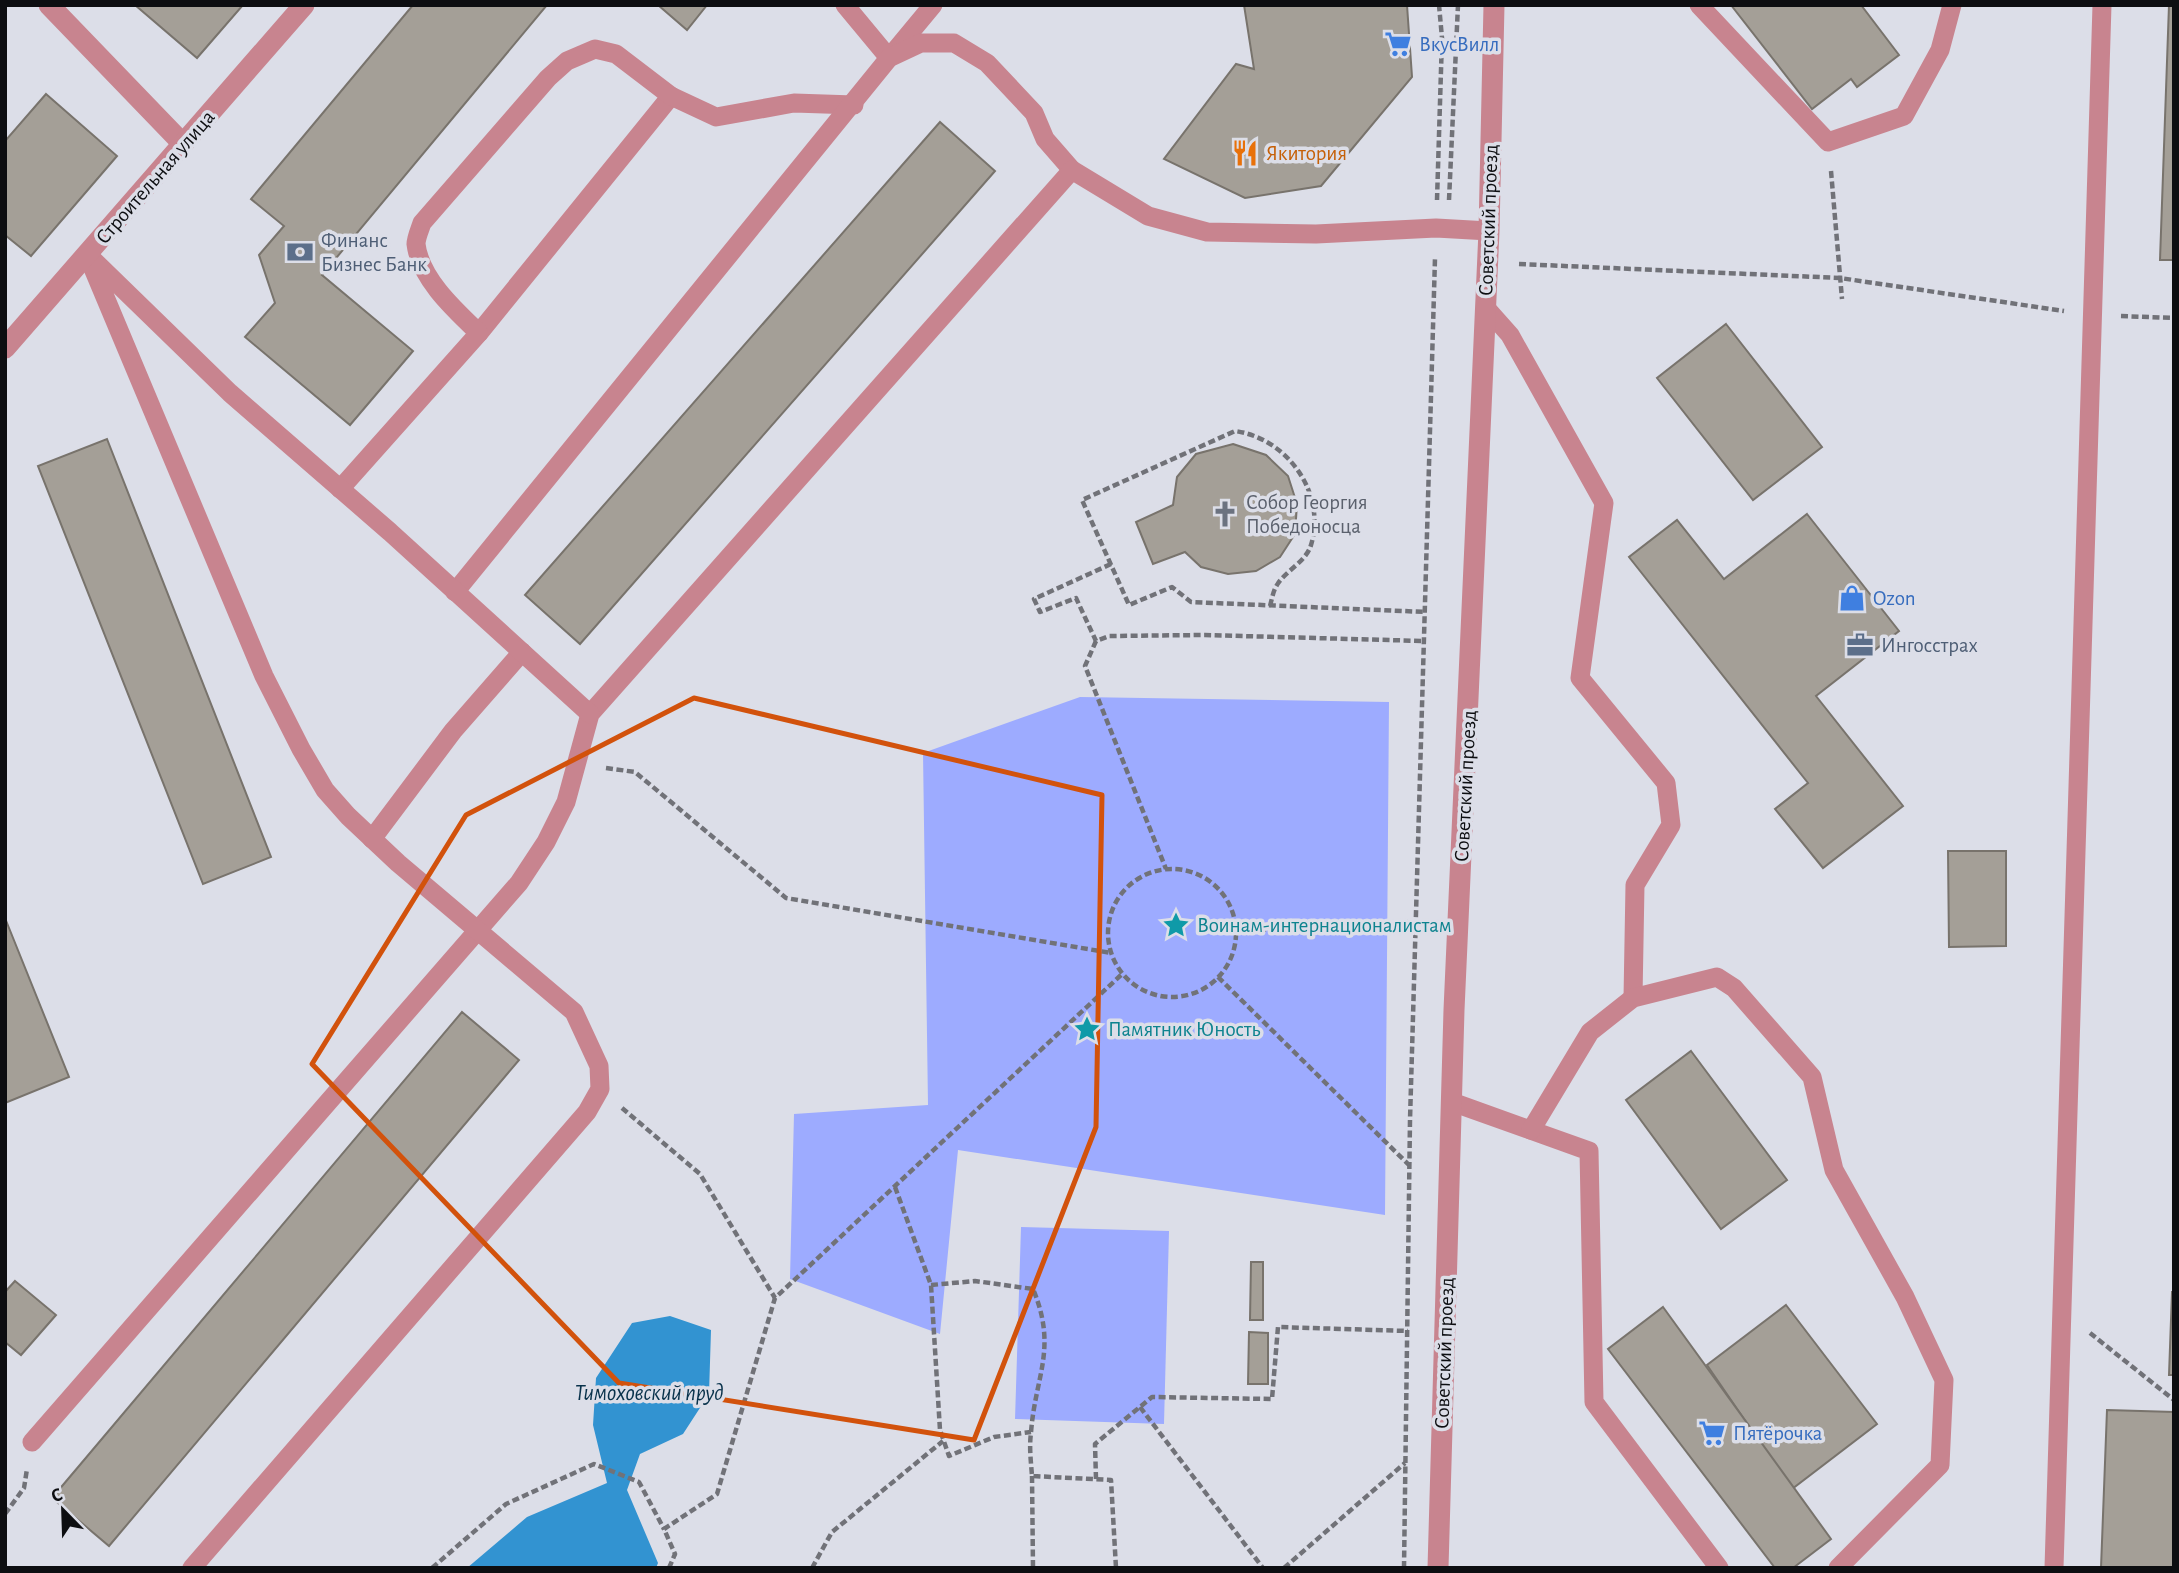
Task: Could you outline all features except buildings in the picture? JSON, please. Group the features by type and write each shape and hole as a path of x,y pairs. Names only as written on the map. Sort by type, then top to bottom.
{"street":[{"path":"49,5 183,144"},
{"name":"Строительная улица","path":"5,348 304,5"},
{"name":"Советский проезд","path":"1438,1568 1452,1102 1489,231 1493,5"}],"lane":[{"path":"845,5 889,58"},
{"path":"455,592 933,5"},
{"path":"1699,5 1828,142 1904,116 1940,50 1952,5"},
{"path":"2054,1568 2102,5"},
{"path":"889,58 920,43 954,43 987,63 1034,113 1045,139 1072,170 1148,216 1207,232 1315,234 1442,228 1489,231"},
{"path":"480,333 452,307 426,271 416,243 422,223 548,78 567,61 595,49 616,54 671,96 716,117 794,103 854,105"},
{"path":"340,489 480,333 671,96"},
{"path":"32,1442 519,883 547,842 566,802 590,714 1072,170"},
{"path":"88,254 230,393 590,714"},
{"path":"88,254 264,676 325,790 372,839 574,1012 599,1066 600,1089 587,1112 192,1568"},
{"path":"1486,308 1510,335 1604,503 1580,678 1666,783 1671,825 1635,885 1633,998"},
{"path":"372,839 453,731 522,652"},
{"path":"1531,1130 1590,1032 1633,998 1717,977 1734,988 1812,1077 1834,1170 1905,1297 1944,1380 1940,1465 1838,1568"},
{"path":"1452,1102 1589,1150 1594,1402 1719,1568"}],"path":[{"path":"1439,5 1442,38 1442,228"},
{"path":"1404,1568 1410,1166 1424,641 1442,228 1458,5"},
{"path":"1828,142 1843,299"},
{"path":"1514,264 1840,278 2093,315 2174,318"},
{"path":"1270,606 1277,584 1311,546 1313,501 1308,481 1274,445 1252,433 1235,431 1082,500 1129,605 1172,587 1191,601 1270,606 1426,612"},
{"path":"1096,641 1076,597 1040,612 1034,599 1111,564"},
{"path":"1166,869 1085,666 1096,641 1109,636 1205,635 1424,641"},
{"path":"576,763 635,772 786,898 1111,953"},
{"path":"1166,869 1200,875 1218,890 1227,898 1238,931 1227,970 1195,995 1155,997 1121,975 1107,944 1111,909 1133,881 1166,869"},
{"path":"1238,931 1416,921"},
{"path":"664,1529 716,1494 775,1298 1121,975"},
{"path":"1218,977 1410,1166"},
{"path":"600,1089 700,1174 775,1298"},
{"path":"895,1187 931,1285 940,1430 948,1456 994,1437 1031,1432"},
{"path":"931,1285 975,1281 1033,1289 1045,1318 1043,1374 1031,1432 1033,1568"},
{"path":"2062,1310 2174,1400"},
{"path":"1096,1479 1095,1444 1152,1397 1272,1399 1278,1326 1408,1331"},
{"path":"1140,1407 1263,1568"},
{"path":"812,1568 832,1532 943,1441"},
{"path":"5,1514 24,1488 32,1442"},
{"path":"1284,1568 1406,1462"},
{"path":"432,1568 506,1504 594,1464 639,1482 675,1554 669,1568"},
{"path":"1032,1476 1111,1480 1116,1568"}],"highlighted area":[{"path":"694,698 1102,795 1096,1127 974,1440 619,1383 312,1064 466,815"}],"shaded area":[{"path":"1080,697 1389,702 1385,1215 958,1150 940,1334 790,1279 794,1114 928,1105 923,753"},
{"path":"1021,1227 1169,1231 1164,1424 1015,1419"}],"water":[{"name":"Тимоховский пруд","path":"670,1316 711,1330 709,1394 683,1434 640,1454 627,1490 658,1563 656,1568 467,1568 527,1517 607,1483 593,1425 596,1378 632,1323"}],"place":[{"name":"ВкусВилл","path":"1398,44"},
{"name":"Якитория","path":"1245,153"},
{"name":"Финанс Бизнес Банк","path":"300,252"},
{"name":"Собор Георгия Победоносца","path":"1225,514"},
{"name":"Ozon","path":"1852,598"},
{"name":"Ингосстрах","path":"1860,645"},
{"name":"Воинам-интернационалистам","path":"1176,925"},
{"name":"Памятник Юность","path":"1087,1029"},
{"name":"Пятёрочка","path":"1712,1433"}]}
